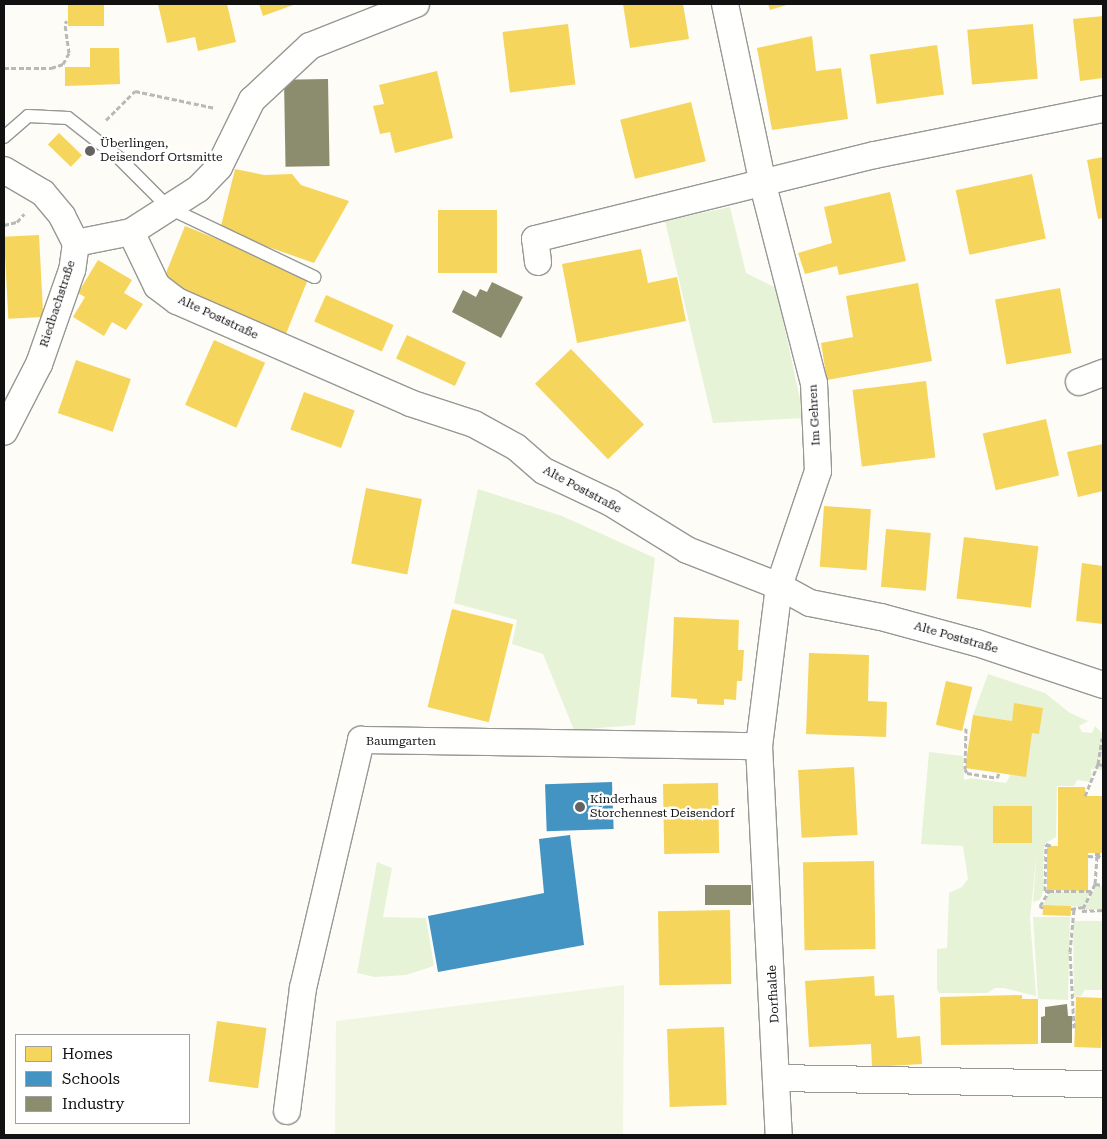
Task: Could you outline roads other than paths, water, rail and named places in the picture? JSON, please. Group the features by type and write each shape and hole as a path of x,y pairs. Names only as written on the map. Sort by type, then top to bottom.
{"street":[{"path":"76,243 131,232 198,189 219,167 252,100 310,46 416,4"},
{"name":"Im Gehren","path":"725,4 763,185 814,383 818,471 779,586"},
{"path":"538,262 535,239 763,185 875,154 1103,109"},
{"name":"Riedbachstraße","path":"4,170 43,193 62,216 76,243 72,270 39,364 4,432"},
{"name":"Alte Poststraße","path":"131,232 157,286 177,301 410,403 474,424 516,447 544,471 611,504 687,550 779,586 810,603 881,617 977,643 1103,685"},
{"path":"1079,382 1103,373"},
{"name":"Dorfhalde","path":"779,586 760,746 778,1078 779,1135"},
{"name":"Baumgarten","path":"287,1111 303,988 361,740 760,746"},
{"path":"778,1078 1103,1084"}],"lane":[{"path":"4,137 28,116 68,118 119,158 169,208 314,277"}],"place":[{"name":"Überlingen, Deisendorf Ortsmitte","path":"90,151"},
{"name":"Kinderhaus Storchennest Deisendorf","path":"580,807"}]}
